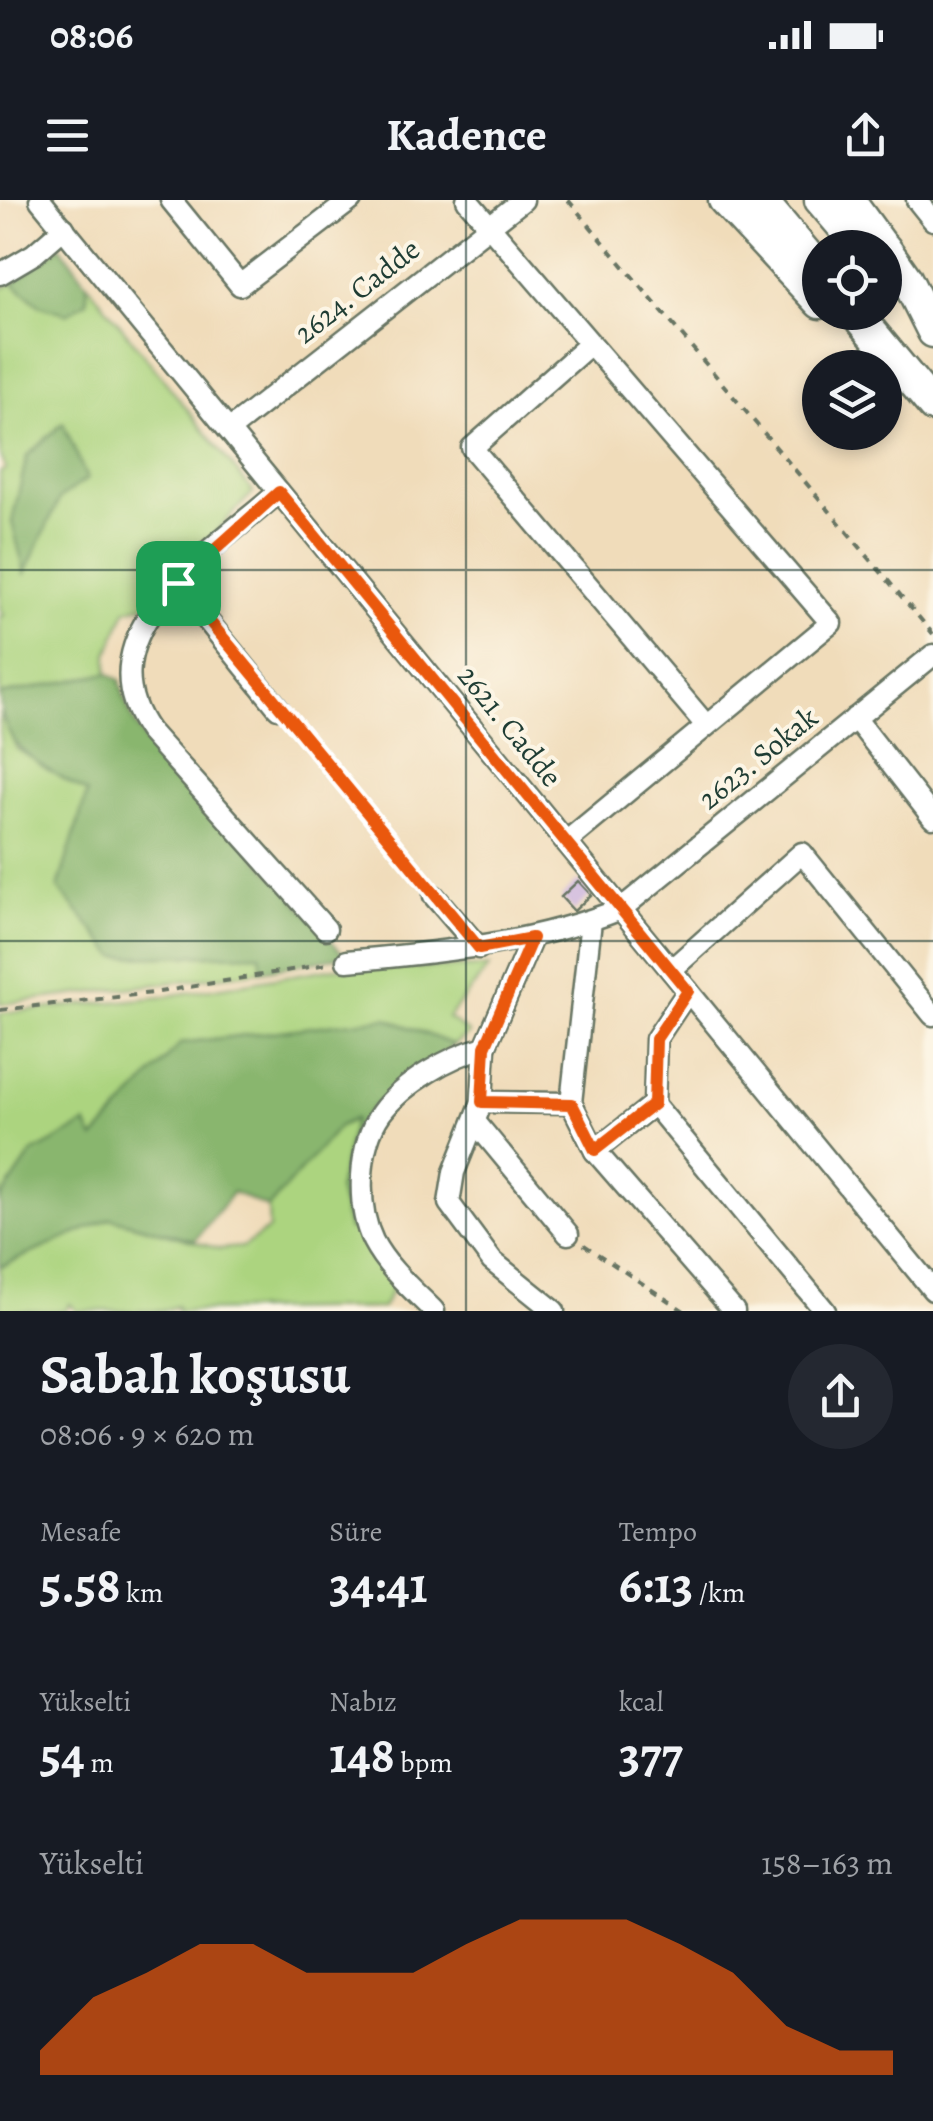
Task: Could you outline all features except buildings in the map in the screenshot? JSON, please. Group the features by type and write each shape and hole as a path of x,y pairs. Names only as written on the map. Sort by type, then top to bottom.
{"highway":[{"path":"724,200 802,284"},
{"path":"761,200 802,249"},
{"path":"820,200 846,230"},
{"path":"849,200 872,230"},
{"path":"902,272 933,333"},
{"path":"902,296 933,333"},
{"path":"845,330 874,350"},
{"path":"870,330 887,350"},
{"path":"902,368 933,406"}],"street":[{"name":"2621. Cadde","path":"40,200 933,1290"},
{"path":"171,200 240,286 351,200"},
{"path":"466,200 831,623 566,842"},
{"name":"2624. Cadde","path":"228,430 523,200"},
{"path":"917,200 933,220"},
{"path":"0,274 34,254 64,228"},
{"path":"590,344 472,448 705,724"},
{"path":"279,492 178,583 144,621 132,644 129,681 143,723 326,928"},
{"path":"178,583 278,708"},
{"name":"2623. Sokak","path":"348,961 479,948 532,938 621,909 933,655"},
{"path":"855,718 933,818"},
{"path":"671,970 802,853 933,1015"},
{"path":"434,896 479,948"},
{"path":"591,920 572,1104 595,1150 734,1311"},
{"path":"532,938 485,1047 479,1113 450,1184 453,1212 499,1268 554,1311"},
{"path":"688,991 656,1039 654,1104 825,1311"},
{"path":"434,1311 384,1259 370,1234 362,1198 368,1148 376,1120 392,1101 446,1064 485,1047"},
{"path":"479,1113 572,1104"},
{"path":"595,1150 654,1104"},
{"path":"479,1113 568,1234"}],"path":[{"path":"568,200 933,634"},
{"path":"278,708 434,896"},
{"path":"0,1010 153,993 348,961"},
{"path":"568,1234 684,1311"}],"green space":[{"path":"60,246 87,283 87,301 67,314 41,306 13,283"},
{"path":"13,283 41,306 87,301 87,283 253,492 148,604 126,610 108,654 108,673 0,695 0,616 4,615 0,610 0,472 6,469 0,456 0,289","holes":["63,423 87,479 12,522 27,457"]},
{"path":"63,423 87,479 60,498 25,573 12,522 27,456"},
{"path":"108,673 120,680 127,705 152,750 345,956 262,971 260,954 116,957 58,888 87,793 41,765 17,744 2,714 0,695"},
{"path":"0,712 17,749 87,793 58,888 261,954 262,971 0,1004"},
{"path":"489,967 448,1018 469,1033 454,1045 386,1018 181,1043 93,1140 87,1125 32,1153 0,1200 0,1013 162,997 335,968"},
{"path":"386,1018 454,1045 391,1090 365,1119 352,1165 355,1228 348,1229 338,1189 354,1119 339,1126 268,1208 233,1192 195,1240 111,1218 0,1267 0,1200 32,1153 86,1124 94,1139 181,1043"},
{"path":"355,1119 348,1229 355,1228 395,1284 382,1308 177,1311 177,1306 162,1311 77,1311 70,1304 65,1311 0,1311 0,1267 111,1218 220,1249 242,1247 269,1229 268,1208 339,1126"}],"route":[{"path":"279,492 688,991 656,1039 654,1104 595,1150 572,1104 482,1102 485,1047 532,938 479,948 178,583 279,492"}]}
